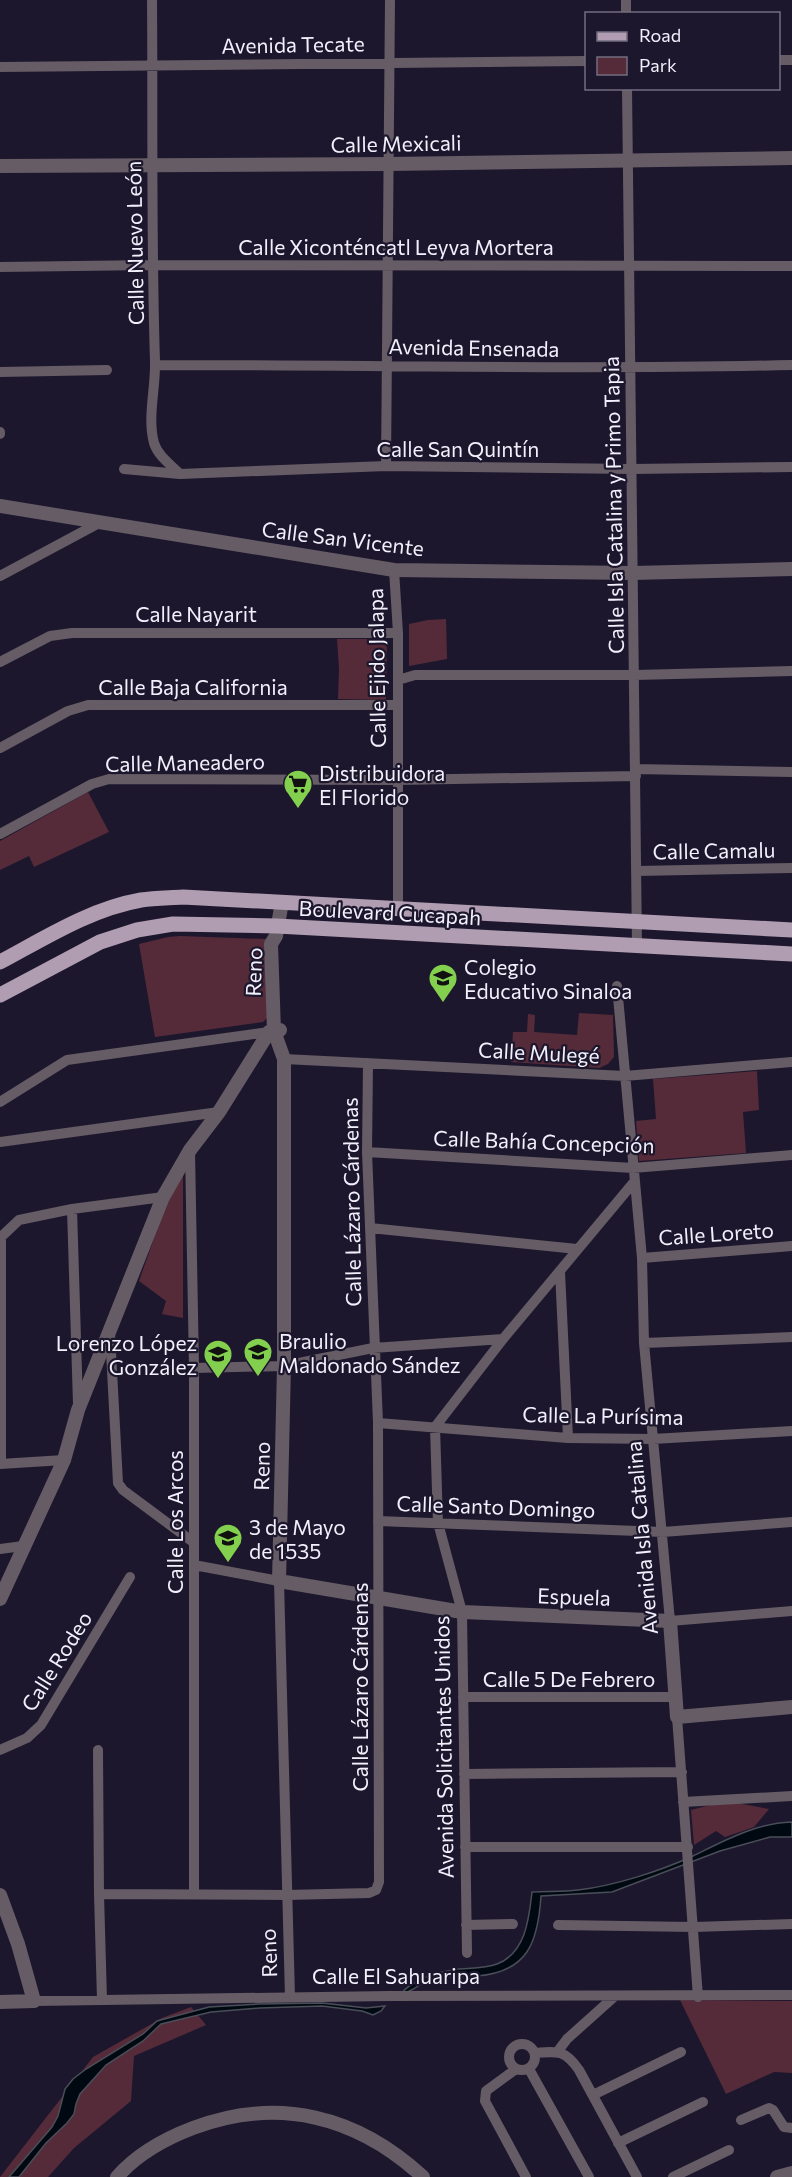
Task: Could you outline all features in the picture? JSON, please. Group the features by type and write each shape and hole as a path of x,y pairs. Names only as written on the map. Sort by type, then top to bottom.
{"main road":[{"name":"Boulevard Cucapah","path":"0,962 78,921 110,908 139,901 183,897 792,930"},
{"name":"Boulevard Cucapah","path":"0,995 100,942 137,930 172,924 276,931 792,954"}],"street":[{"name":"Calle Nuevo León","path":"152,0 152,265 156,365 152,432 154,444 161,457 180,474"},
{"path":"386,466 390,0"},
{"name":"Avenida Tecate","path":"0,67 585,61"},
{"name":"Calle Isla Catalina y Primo Tapia","path":"627,90 637,946"},
{"name":"Calle Mexicali","path":"0,166 389,164 792,158"},
{"name":"Calle Xiconténcatl Leyva Mortera","path":"0,267 152,265 792,266"},
{"name":"Avenida Ensenada","path":"156,365 387,365 631,369 792,365"},
{"path":"0,372 107,370"},
{"name":"Calle San Quintín","path":"124,469 180,474 386,466 632,469 792,467"},
{"name":"Calle San Vicente","path":"0,506 394,570 633,573 792,569"},
{"path":"0,576 99,523"},
{"name":"Calle Ejido Jalapa","path":"394,570 398,633 398,908"},
{"name":"Calle Nayarit","path":"0,662 50,636 72,633 398,633"},
{"path":"398,680 415,675 635,675 792,671"},
{"name":"Calle Baja California","path":"0,748 68,711 88,705 397,705"},
{"name":"Calle Maneadero","path":"0,834 92,784 109,779 397,780 636,772 792,772"},
{"name":"Calle Camalu","path":"637,871 792,868"},
{"name":"Reno","path":"282,902 276,931 279,945 275,1031 284,1059 284,1365 279,1581 290,1997"},
{"name":"Avenida Isla Catalina","path":"617,986 642,1258 644,1343 663,1532 698,1996"},
{"path":"0,1102 67,1060 275,1031"},
{"path":"0,1599 64,1460 78,1410 163,1197 190,1150 275,1031"},
{"name":"Calle Mulegé","path":"284,1059 625,1076 792,1062"},
{"name":"Calle Lázaro Cárdenas","path":"99,1894 369,1893 376,1890 379,1882 378,1423 373,1348 367,1152 368,1063"},
{"path":"0,1142 219,1112"},
{"name":"Calle Los Arcos","path":"190,1150 194,1368 194,1894"},
{"name":"Calle Bahía Concepción","path":"367,1152 633,1168 792,1155"},
{"path":"435,1427 503,1339 634,1182"},
{"path":"64,1460 1,1464 1,1238 19,1220 72,1209 163,1197"},
{"path":"72,1209 78,1410"},
{"path":"370,1228 577,1249"},
{"name":"Calle Loreto","path":"642,1258 792,1246"},
{"path":"560,1272 568,1438"},
{"path":"110,1330 118,1483 123,1490 193,1542"},
{"path":"644,1343 792,1337"},
{"path":"194,1368 284,1365 373,1348 503,1339"},
{"name":"Calle La Purísima","path":"378,1423 568,1438 653,1439 792,1431"},
{"name":"Avenida Solicitantes Unidos","path":"435,1427 438,1523 462,1612 466,1953"},
{"name":"Calle Santo Domingo","path":"378,1521 663,1532 792,1522"},
{"path":"0,1549 23,1545"},
{"path":"194,1565 279,1581"},
{"name":"Calle Rodeo","path":"0,1750 27,1738 40,1725 130,1577"},
{"name":"Espuela","path":"279,1581 462,1612 670,1621 792,1611"},
{"name":"Calle 5 De Febrero","path":"463,1697 676,1698"},
{"path":"677,1717 792,1707"},
{"path":"98,1750 102,2000"},
{"path":"464,1774 682,1772"},
{"path":"683,1802 792,1796"},
{"path":"465,1847 688,1850"},
{"path":"0,1895 18,1944 34,2001"},
{"path":"466,1925 513,1924"},
{"path":"558,1925 694,1927 792,1924"},
{"name":"Calle El Sahuaripa","path":"0,2002 290,1997 792,1995"},
{"path":"558,2051 567,2039 615,1996"},
{"path":"526,2044 535,2053 535,2062 524,2071 516,2068 509,2059 513,2047 526,2044"},
{"path":"535,2053 558,2051 570,2058 593,2095 637,2177"},
{"path":"593,2095 681,2052"},
{"path":"516,2068 484,2095 485,2101 526,2177"},
{"path":"529,2069 589,2177"},
{"path":"618,2143 703,2102"},
{"path":"741,2120 769,2108 773,2110 784,2127 792,2128"},
{"path":"117,2177 146,2150 172,2136 208,2122 237,2115 273,2113 311,2116 344,2126 381,2143 423,2177"},
{"path":"673,2177 729,2150"},
{"path":"777,2177 792,2173"}],"green space":[{"path":"446,619 447,659 409,666 409,624"},
{"path":"337,639 387,639 386,700 338,699"},
{"path":"88,792 109,832 34,867 29,856 0,870 0,841"},
{"path":"180,936 266,939 267,1018 263,1022 155,1037 139,944"},
{"path":"579,1013 613,1015 614,1057 608,1064 599,1068 511,1062 513,1032 527,1032 528,1014 535,1015 534,1032 577,1035"},
{"path":"757,1071 759,1110 743,1112 746,1153 639,1161 636,1121 656,1119 653,1079"},
{"path":"183,1175 183,1318 162,1314 166,1301 139,1281 168,1199"},
{"path":"726,1801 769,1809 754,1827 725,1837 716,1831 694,1845 691,1810"},
{"path":"680,2000 792,2001 792,2073 774,2072 726,2094"},
{"path":"191,2007 206,2025 134,2056 131,2101 74,2148 48,2177 0,2177 93,2057 162,2018"}],"shaded area":[{"path":"792,1822 792,1837 770,1837 720,1851 612,1892 541,1896 533,1940 519,1961 494,1973 434,1978 401,1994 411,1984 432,1974 488,1966 507,1959 514,1952 524,1934 532,1892 578,1890 622,1881 680,1862 753,1829"},
{"path":"322,2003 366,2008 385,2006 373,2015 362,2011 322,2006 260,2008 211,2012 161,2024 143,2041 106,2065 80,2094 74,2114 67,2123 46,2143 19,2177 9,2177 52,2127 58,2116 65,2089 73,2079 143,2034 157,2021 209,2007"}],"place":[{"name":"Distribuidora El Florido","path":"298,810"},
{"name":"Colegio Educativo Sinaloa","path":"443,1004"},
{"name":"Braulio Maldonado Sández","path":"258,1378"},
{"name":"Lorenzo López González","path":"218,1380"},
{"name":"3 de Mayo de 1535","path":"228,1564"}]}
